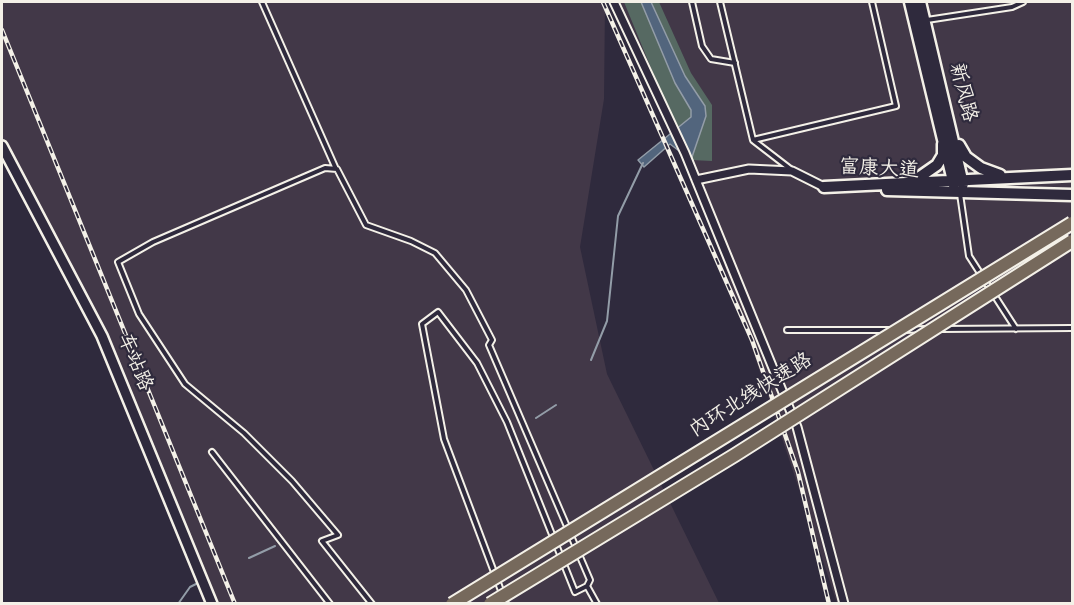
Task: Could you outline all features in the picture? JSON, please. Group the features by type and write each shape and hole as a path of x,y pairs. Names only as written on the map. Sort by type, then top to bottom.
{"highway":[{"name":"内环北线快速路","path":"452,603 1072,223"},
{"name":"内环北线快速路","path":"490,603 735,455 1072,241"}],"main road":[{"name":"新风路","path":"910,2 948,136 959,180 959,193"},
{"name":"新风路","path":"920,2 948,136"},
{"path":"948,136 966,157 981,168 1006,178"},
{"path":"913,182 937,165 943,155 948,136"},
{"name":"富康大道","path":"824,187 1072,175"},
{"name":"富康大道","path":"824,187 1072,195"}],"street":[{"path":"614,2 696,180 797,427 844,603"},
{"name":"车站路","path":"2,146 102,336 212,603"},
{"path":"696,180 749,169 792,171 824,187"}],"lane":[{"path":"262,2 337,170 366,225 411,240 435,253 466,290 492,340 489,345 590,580 587,586 575,592 507,422 477,363 438,312 422,324 444,440 506,603"},
{"path":"692,2 702,46 711,59 735,63"},
{"path":"720,2 753,140 797,174"},
{"path":"753,140 896,106 872,2"},
{"path":"925,20 1012,7 1023,2"},
{"path":"337,170 325,168 153,242 118,262 139,314 184,384 244,433 292,481 338,535 322,540 372,603"},
{"path":"959,193 969,256 1016,329"},
{"path":"788,330 1072,328"},
{"path":"212,452 330,603"},
{"path":"587,586 597,603"}],"shaded area":[{"path":"2,2 605,2 604,99 580,247 607,374 719,603 211,603 102,336 2,146"},
{"path":"616,2 1072,2 1072,603 837,603 696,180"}],"green space":[{"path":"624,2 641,2 675,83 691,110 691,117 676,129"},
{"path":"651,2 659,2 691,73 712,105 712,161 691,160 706,116 705,106 685,76"}],"water":[{"path":"641,2 651,2 685,76 705,106 706,116 691,160 670,144 644,167 638,160 691,117 691,110 675,83"}],"waterway":[{"path":"591,360 607,321 618,216 643,163"},
{"path":"536,418 556,405"},
{"path":"249,558 275,546"},
{"path":"178,604 190,587 196,584"}],"railway":[{"path":"603,2 752,340 798,472 829,604"},
{"path":"2,30 235,604"}]}
